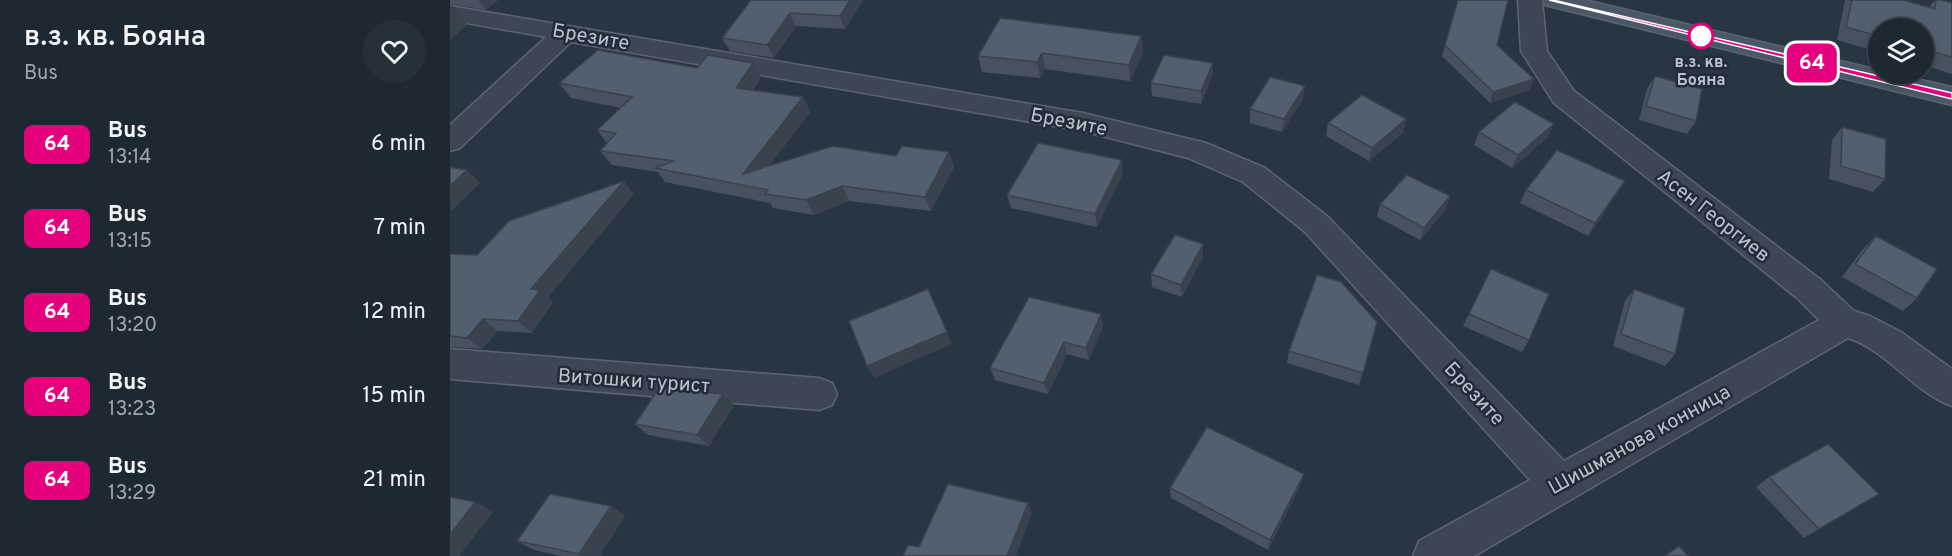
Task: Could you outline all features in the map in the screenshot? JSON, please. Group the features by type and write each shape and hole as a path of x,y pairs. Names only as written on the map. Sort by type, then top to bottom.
{"main road":[{"path":"1554,0 1952,96"}],"street":[{"name":"Асен Георгиев","path":"1530,0 1534,51 1564,97 1809,289 1844,323 1858,326 1889,342 1952,390"},
{"name":"Брезите","path":"450,13 1083,122 1196,150 1254,175 1316,224 1560,484"},
{"path":"450,141 566,32"},
{"name":"Шишманова конница","path":"1434,556 1844,323"},
{"name":"Витошки турист","path":"450,364 819,394"}],"building":[{"path":"751,0 850,0 840,16 790,13 767,45 722,38"},
{"path":"1458,0 1508,0 1497,45 1534,79 1493,92 1445,45"},
{"path":"1852,0 1903,0 1935,9 1936,0 1952,3 1952,57 1934,52 1934,18 1868,18 1868,33 1846,27"},
{"path":"1000,18 1141,36 1129,65 1042,53 1037,62 978,56"},
{"path":"598,50 697,68 708,55 753,63 736,88 803,97 743,174 833,146 896,156 902,146 949,152 925,197 842,186 806,200 765,194 768,190 655,168 674,161 600,151 616,133 597,130 632,97 559,83"},
{"path":"1164,55 1213,63 1201,91 1151,83"},
{"path":"1655,76 1702,89 1696,121 1646,106"},
{"path":"1270,77 1305,86 1284,119 1250,109"},
{"path":"1362,95 1406,119 1372,148 1328,123"},
{"path":"1515,102 1554,124 1518,155 1479,132"},
{"path":"1842,127 1886,139 1885,179 1841,166"},
{"path":"1038,143 1122,160 1095,214 1007,195"},
{"path":"1557,150 1625,181 1595,223 1526,190"},
{"path":"450,167 467,170 450,186"},
{"path":"1407,175 1450,196 1424,228 1380,204"},
{"path":"624,181 531,289 540,290 518,321 483,319 467,338 450,336 450,254 477,255 509,221"},
{"path":"1175,235 1203,244 1181,285 1151,274"},
{"path":"1876,236 1937,269 1917,298 1855,264"},
{"path":"1491,269 1549,294 1529,340 1469,314"},
{"path":"1317,275 1341,282 1377,322 1363,373 1289,351"},
{"path":"928,289 947,332 867,366 849,321"},
{"path":"1634,289 1685,308 1675,354 1621,334"},
{"path":"1029,297 1101,314 1086,348 1064,342 1044,383 990,368"},
{"path":"659,388 723,394 697,435 635,424"},
{"path":"1207,427 1304,474 1270,540 1170,488"},
{"path":"1828,444 1879,494 1819,529 1769,477"},
{"path":"948,484 1028,503 1007,556 903,556 908,545 919,547"},
{"path":"550,494 611,506 579,554 517,541"},
{"path":"450,497 475,502 450,535"},
{"path":"1679,546 1688,556 1665,556"}],"bus line":[{"name":"64","path":"1553,0 1952,96"}],"place":[{"name":"в.з. кв. Бояна","path":"1701,36"}]}
